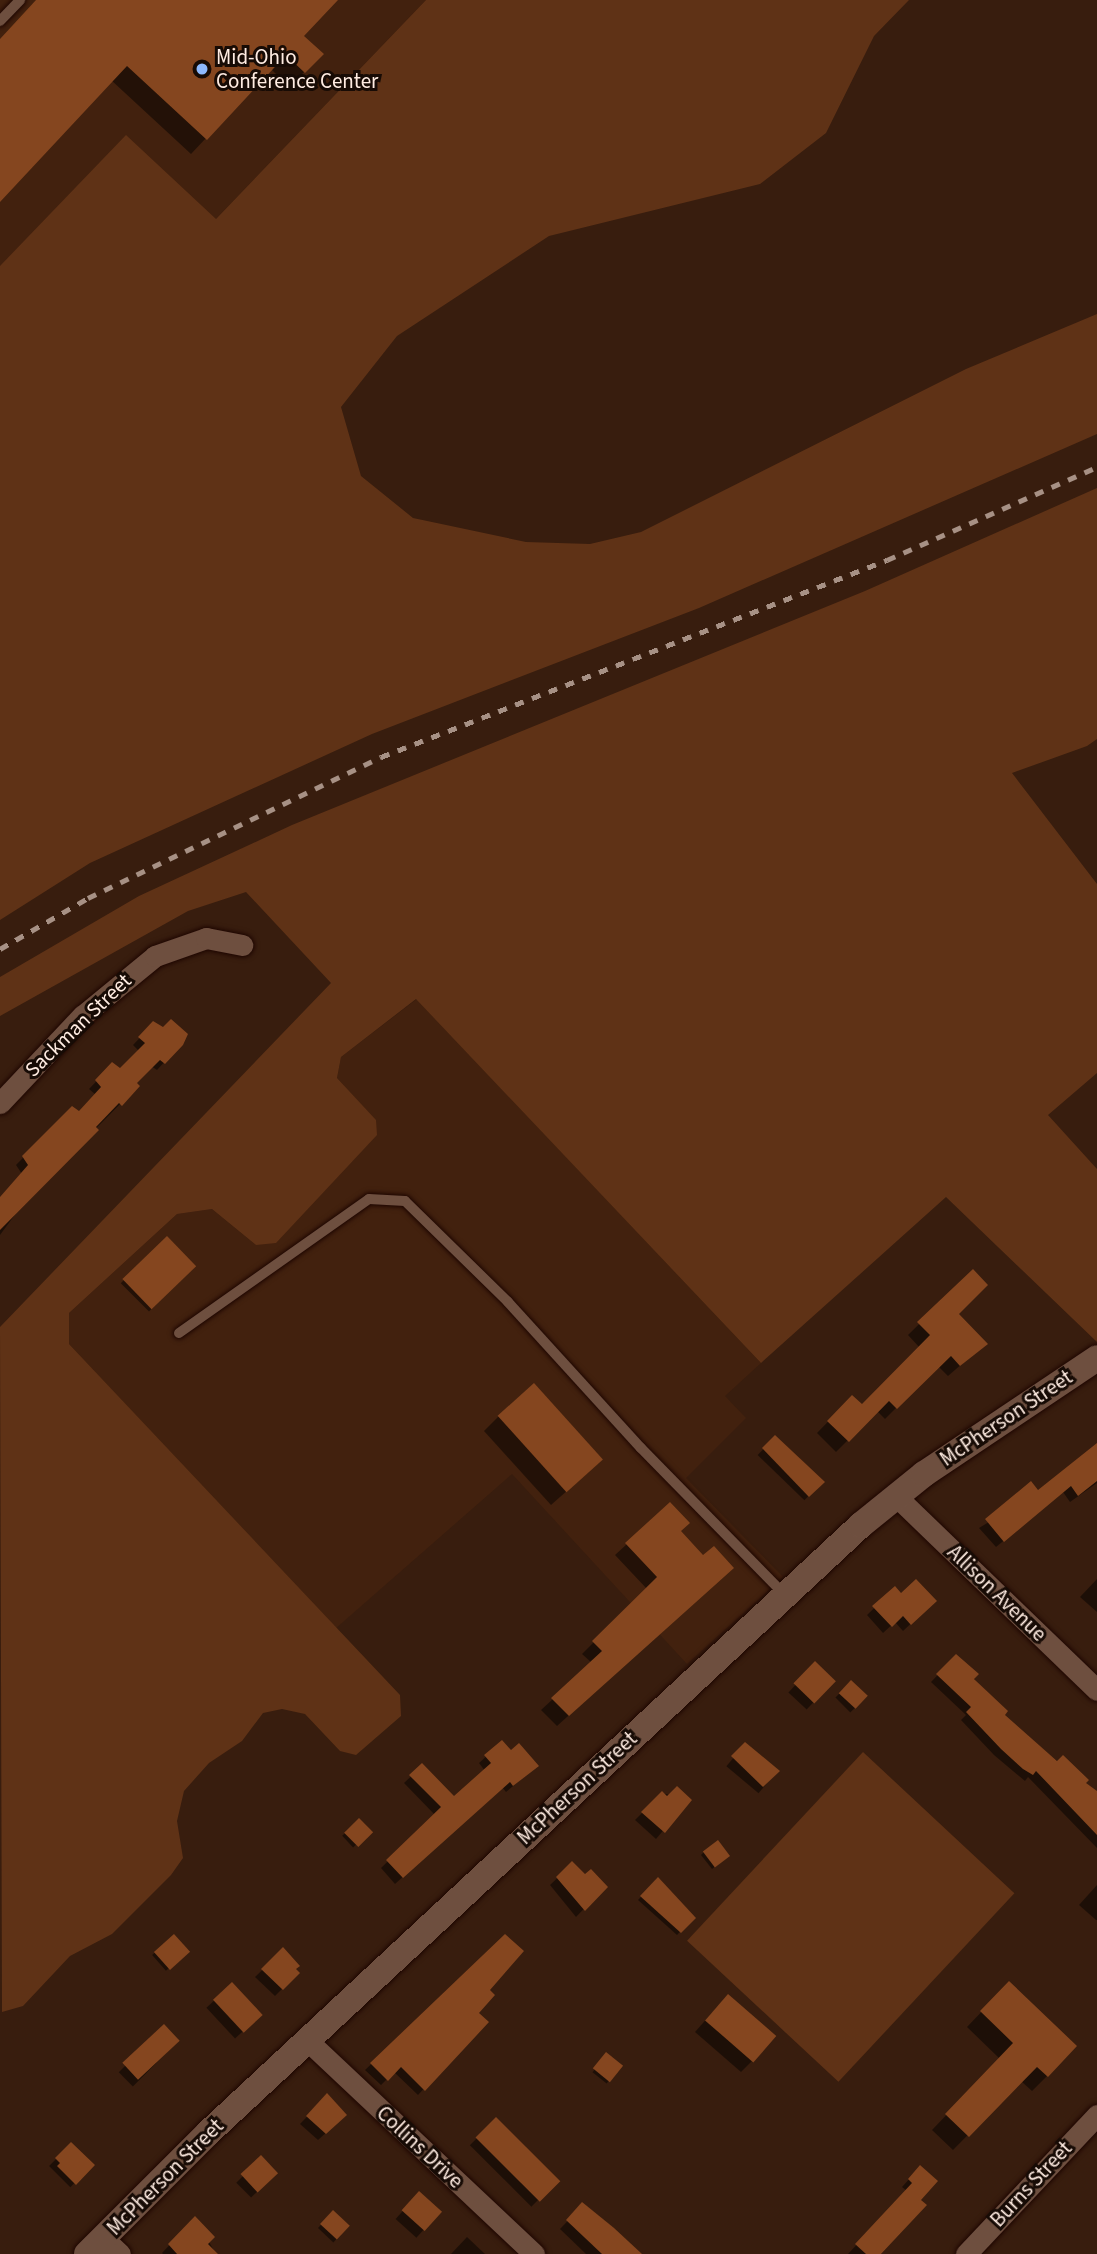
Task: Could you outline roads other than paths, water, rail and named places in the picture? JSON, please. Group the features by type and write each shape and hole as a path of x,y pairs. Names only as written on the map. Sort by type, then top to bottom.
{"street":[{"name":"Sackman Street","path":"0,1103 102,998 155,956 206,937 242,945"},
{"name":"McPherson Street","path":"103,2249 307,2040 785,1595 897,1496 1097,1358"},
{"name":"Allison Avenue","path":"897,1496 1097,1690"},
{"name":"Collins Drive","path":"307,2040 534,2254"},
{"name":"Burns Street","path":"966,2254 1097,2115"}],"lane":[{"path":"0,21 20,0"},
{"path":"179,1333 369,1199 404,1201 508,1302 641,1448 785,1595"}],"railway":[{"path":"0,949 88,898 381,757 887,560 1097,467"}],"place":[{"name":"Mid-Ohio Conference Center","path":"202,69"}]}
